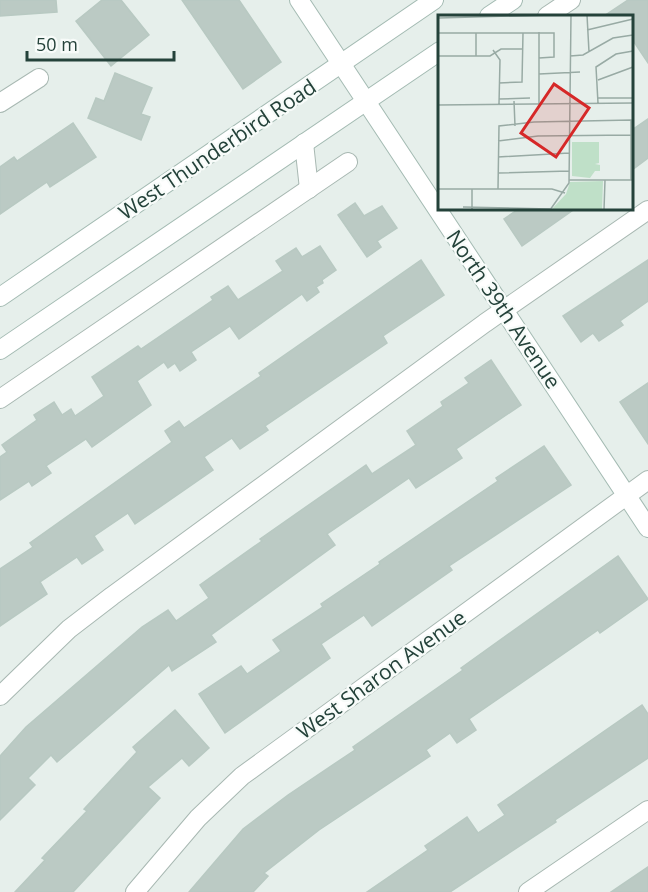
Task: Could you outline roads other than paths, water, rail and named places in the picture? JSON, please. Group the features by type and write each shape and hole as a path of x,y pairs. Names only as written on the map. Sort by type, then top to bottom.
{"street":[{"name":"North 39th Avenue","path":"299,0 438,210"},
{"name":"West Thunderbird Road","path":"0,297 434,0"},
{"path":"490,15 513,0"},
{"path":"549,15 572,0"},
{"name":"West Thunderbird Road","path":"0,350 438,53"},
{"path":"0,104 39,78"},
{"name":"West Thunderbird Road","path":"304,143 309,189"},
{"path":"0,399 348,162"},
{"name":"North 39th Avenue","path":"438,210 648,528"},
{"path":"0,696 78,622 504,309 648,210"},
{"name":"West Sharon Avenue","path":"135,892 198,818 242,776 648,480"},
{"path":"528,892 648,810"}]}
